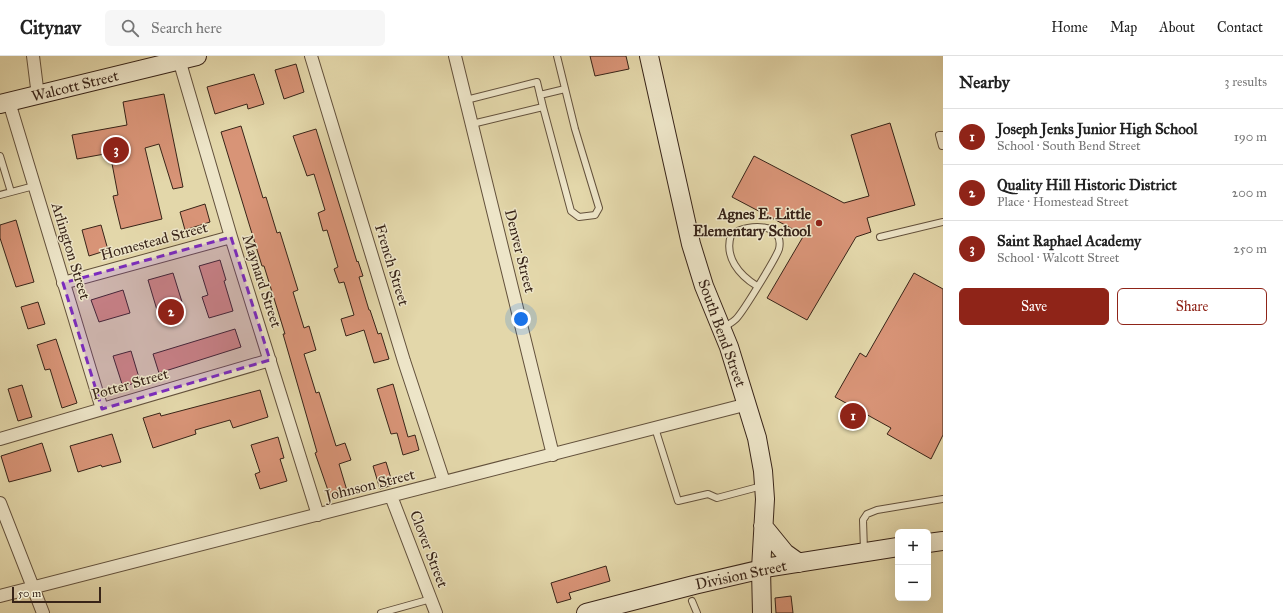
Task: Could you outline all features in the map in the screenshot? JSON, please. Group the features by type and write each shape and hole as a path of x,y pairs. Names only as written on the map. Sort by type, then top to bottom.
{"street":[{"path":"33,56 38,96"},
{"name":"Walcott Street","path":"5,103 38,96 179,58 197,56"},
{"name":"French Street","path":"311,56 404,362 444,482"},
{"name":"Denver Street","path":"455,56 553,455"},
{"name":"South Bend Street","path":"649,56 691,244 704,286 748,404 757,438 764,486 761,569 762,613"},
{"name":"Maynard Street","path":"179,58 231,237 318,515"},
{"name":"Arlington Street","path":"5,103 34,186 102,409"},
{"name":"Homestead Street","path":"64,283 231,237"},
{"name":"Potter Street","path":"0,439 270,360"},
{"name":"Johnson Street","path":"0,596 748,404"},
{"name":"Clover Street","path":"391,496 436,613"},
{"path":"0,503 43,613"},
{"path":"763,526 785,553 799,562"},
{"path":"931,543 943,541"},
{"name":"Division Street","path":"586,613 761,569 895,547"}],"lane":[{"path":"466,100 537,82 571,211 579,217 595,215 599,208 575,129 557,56"},
{"path":"540,94 565,89"},
{"path":"472,124 543,107"},
{"path":"943,135 939,135 943,147"},
{"path":"0,156 11,192"},
{"path":"0,195 34,186"},
{"path":"880,236 943,222"},
{"path":"721,329 735,320 757,286 777,253 779,243 776,234 767,227 756,225 731,235 729,244 731,258 737,269 745,278 757,286"},
{"path":"655,428 678,501 708,494 717,498 764,486"},
{"path":"864,552 863,520 867,514 876,510 943,499"},
{"path":"381,613 431,599"},
{"path":"692,601 697,613"}],"highlighted area":[{"path":"231,237 270,360 102,409 63,283"}],"building":[{"path":"590,56 626,56 629,69 595,76"},
{"path":"296,64 304,92 284,99 275,70"},
{"path":"254,74 264,104 248,109 247,104 215,114 207,87"},
{"path":"164,94 183,187 173,189 159,144 145,148 162,219 121,229 113,196 118,195 110,153 77,159 72,135 127,125 123,102"},
{"path":"890,123 915,205 867,218 871,232 856,237 807,320 767,298 804,235 732,197 754,156 844,203 869,196 851,135"},
{"path":"241,126 263,198 266,197 277,233 280,232 298,290 293,292 304,328 309,326 316,350 304,354 316,393 319,392 336,446 345,443 351,460 339,464 348,494 331,499 315,453 317,452 283,334 285,334 264,266 262,266 221,132"},
{"path":"316,129 357,262 358,261 363,276 359,277 369,310 378,334 381,333 389,359 374,363 364,330 346,336 341,319 354,315 344,282 339,283 334,269 338,267 327,230 323,231 318,213 325,210 314,174 307,176 293,136"},
{"path":"205,204 210,222 185,230 180,212"},
{"path":"16,220 34,282 16,287 0,238 0,225"},
{"path":"101,225 108,250 89,256 82,230"},
{"path":"220,260 226,280 224,281 233,311 209,318 202,297 208,295 199,266"},
{"path":"173,273 182,302 157,310 148,280"},
{"path":"914,273 943,289 943,435 931,459 887,434 891,428 835,397 860,353 866,357"},
{"path":"123,290 130,313 99,322 91,300"},
{"path":"38,302 45,324 28,329 21,307"},
{"path":"235,329 241,347 159,373 153,354"},
{"path":"56,339 77,403 62,408 50,369 45,370 37,345"},
{"path":"131,351 140,381 123,387 113,356"},
{"path":"393,384 408,437 415,435 419,450 403,455 397,433 391,434 377,389"},
{"path":"22,385 32,417 18,421 8,389"},
{"path":"260,390 268,417 233,428 230,420 195,430 196,434 153,448 143,418 160,413 161,416"},
{"path":"112,434 121,462 102,467 101,465 78,472 70,446"},
{"path":"278,437 284,458 280,459 287,481 260,489 255,474 260,472 251,445"},
{"path":"42,443 51,471 9,482 1,456"},
{"path":"386,462 393,485 380,489 373,466"},
{"path":"606,566 610,581 569,593 571,599 557,603 551,583"},
{"path":"791,596 793,613 776,613 775,598"}],"place":[{"name":"Saint Raphael Academy","path":"116,150"},
{"name":"Agnes E. Little Elementary School","path":"819,223"},
{"name":"Quality Hill Historic District","path":"171,312"},
{"name":"Joseph Jenks Junior High School","path":"853,416"}]}
